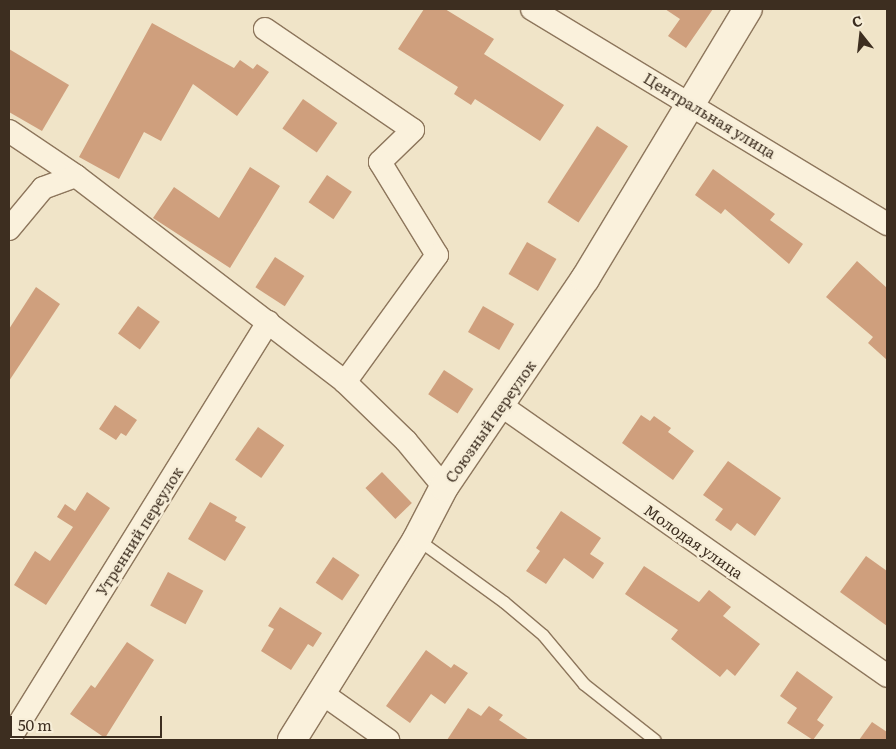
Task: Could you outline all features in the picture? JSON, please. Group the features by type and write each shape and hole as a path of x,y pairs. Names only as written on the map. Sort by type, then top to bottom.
{"street":[{"name":"Центральная улица","path":"532,9 887,224"},
{"name":"Союзный переулок","path":"292,740 323,694 418,539 444,487 502,406 585,279 748,9"},
{"path":"265,29 414,130 380,162 437,255 345,382"},
{"path":"9,131 76,176 345,382 406,442 444,487"},
{"path":"9,229 43,188 76,176"},
{"name":"Утренний переулок","path":"9,740 268,322"},
{"name":"Молодая улица","path":"502,406 887,676"},
{"path":"323,694 388,740"}],"lane":[{"path":"418,539 543,635 584,684 655,740"}],"building":[{"path":"424,9 445,9 494,39 484,54 564,105 540,141 475,99 471,105 454,94 458,87 398,49"},
{"path":"665,9 713,9 686,48 668,36 680,19"},
{"path":"152,23 234,68 240,60 253,69 257,64 269,72 237,116 193,84 161,141 144,132 119,179 79,157"},
{"path":"9,49 69,85 42,131 9,112"},
{"path":"303,99 337,123 317,153 282,128"},
{"path":"597,126 628,146 578,222 547,202"},
{"path":"250,167 280,186 230,268 153,218 174,187 219,218"},
{"path":"713,169 775,214 770,220 803,244 789,264 725,209 721,214 695,195"},
{"path":"327,175 352,192 333,219 309,202"},
{"path":"527,242 556,259 538,291 508,274"},
{"path":"275,257 304,276 285,306 255,287"},
{"path":"857,261 887,288 887,360 868,343 873,337 826,297"},
{"path":"36,287 60,304 9,381 9,329"},
{"path":"138,306 160,322 140,349 118,334"},
{"path":"483,306 514,324 499,350 468,332"},
{"path":"444,370 473,389 458,413 428,394"},
{"path":"115,405 137,420 126,436 121,433 116,440 99,429"},
{"path":"641,415 650,421 654,416 671,428 668,432 694,451 673,480 622,443"},
{"path":"258,427 284,445 261,478 235,460"},
{"path":"728,461 781,498 755,536 737,523 731,531 715,520 723,509 703,495"},
{"path":"382,472 412,503 395,519 365,488"},
{"path":"87,492 110,508 46,605 14,585 35,551 50,561 73,527 57,517 65,504 75,511"},
{"path":"210,502 237,517 235,521 246,527 225,561 188,539"},
{"path":"561,511 601,538 590,554 604,563 593,579 564,558 546,584 526,571 540,551 536,548"},
{"path":"866,556 887,571 887,626 840,592"},
{"path":"333,557 360,575 342,601 316,583"},
{"path":"644,566 699,602 709,590 731,607 723,616 760,644 735,676 727,669 720,677 671,639 678,630 625,594"},
{"path":"168,572 203,591 185,624 150,606"},
{"path":"280,607 322,633 313,647 308,644 291,670 261,651 274,629 268,626"},
{"path":"127,642 154,660 105,738 70,714 91,685 95,688"},
{"path":"426,650 451,668 454,664 468,673 445,704 431,694 410,723 386,706"},
{"path":"797,671 833,697 817,720 824,725 813,740 787,723 797,708 780,696"},
{"path":"489,706 503,715 499,720 529,740 447,740 468,708 481,716"},
{"path":"872,722 887,732 887,740 859,740"}]}
